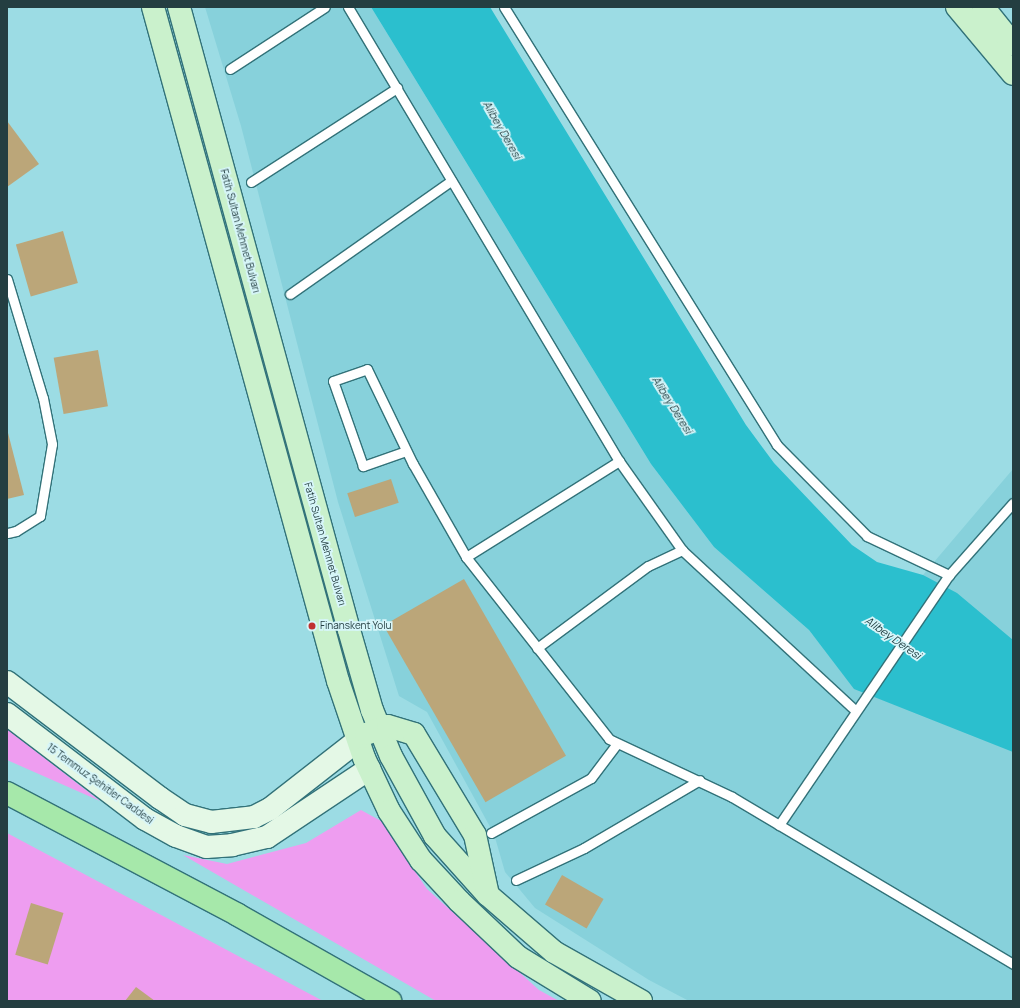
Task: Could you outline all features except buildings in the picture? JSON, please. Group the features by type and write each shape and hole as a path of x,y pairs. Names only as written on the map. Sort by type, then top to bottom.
{"highway":[{"path":"7,793 238,915 390,1001"}],"main road":[{"path":"153,7 357,741 369,769 389,811 421,860 459,901 518,957 590,1001"},
{"name":"Fatih Sultan Mehmet Bulvarı","path":"179,7 379,728 391,756 435,836 488,895 554,952 641,1001"},
{"path":"958,7 1013,74"},
{"path":"983,7 1013,44"},
{"path":"7,682 160,798 185,815 211,822 254,817 270,809 357,741 379,728 397,726 414,734 429,755 475,835 488,895"},
{"name":"15 Temmuz Şehitler Caddesi","path":"7,714 145,819 176,836 206,847 232,846 267,837 369,769"},
{"path":"369,769 391,756"}],"lane":[{"path":"230,69 324,7"},
{"path":"348,7 619,461 682,550 854,709"},
{"path":"504,7 777,445 867,536 949,576"},
{"path":"251,182 397,88"},
{"path":"290,294 451,181"},
{"path":"7,279 43,398 52,444 40,516 16,531 7,533"},
{"path":"406,451 363,466 333,381 367,369 406,451 466,557 536,648 616,745 700,780 779,825 1013,964"},
{"path":"466,557 619,461"},
{"path":"779,825 854,709 949,576 1013,503"},
{"path":"536,648 648,566 682,550"},
{"path":"490,833 591,778 616,745"},
{"path":"516,880 584,848 700,780"}],"shaded area":[{"path":"205,7 371,7 651,464 714,547 809,630 854,688 923,575 1013,469 1013,1001 689,1001 649,980 535,908 505,872 494,834 427,712 399,696 338,502 241,126"},
{"path":"7,729 100,801 7,760"},
{"path":"361,810 381,821 427,889 539,990 559,1001 436,1001 183,855 227,864 306,843"},
{"path":"7,833 323,1001 7,1001"}],"water":[{"name":"Alibey Deresi","path":"371,7 490,7 746,425 774,463 852,545 877,562 923,575 957,593 1013,640 1013,752 854,689 809,630 714,547 651,464"}],"place":[{"name":"Finanskent Yolu","path":"312,626"}]}
